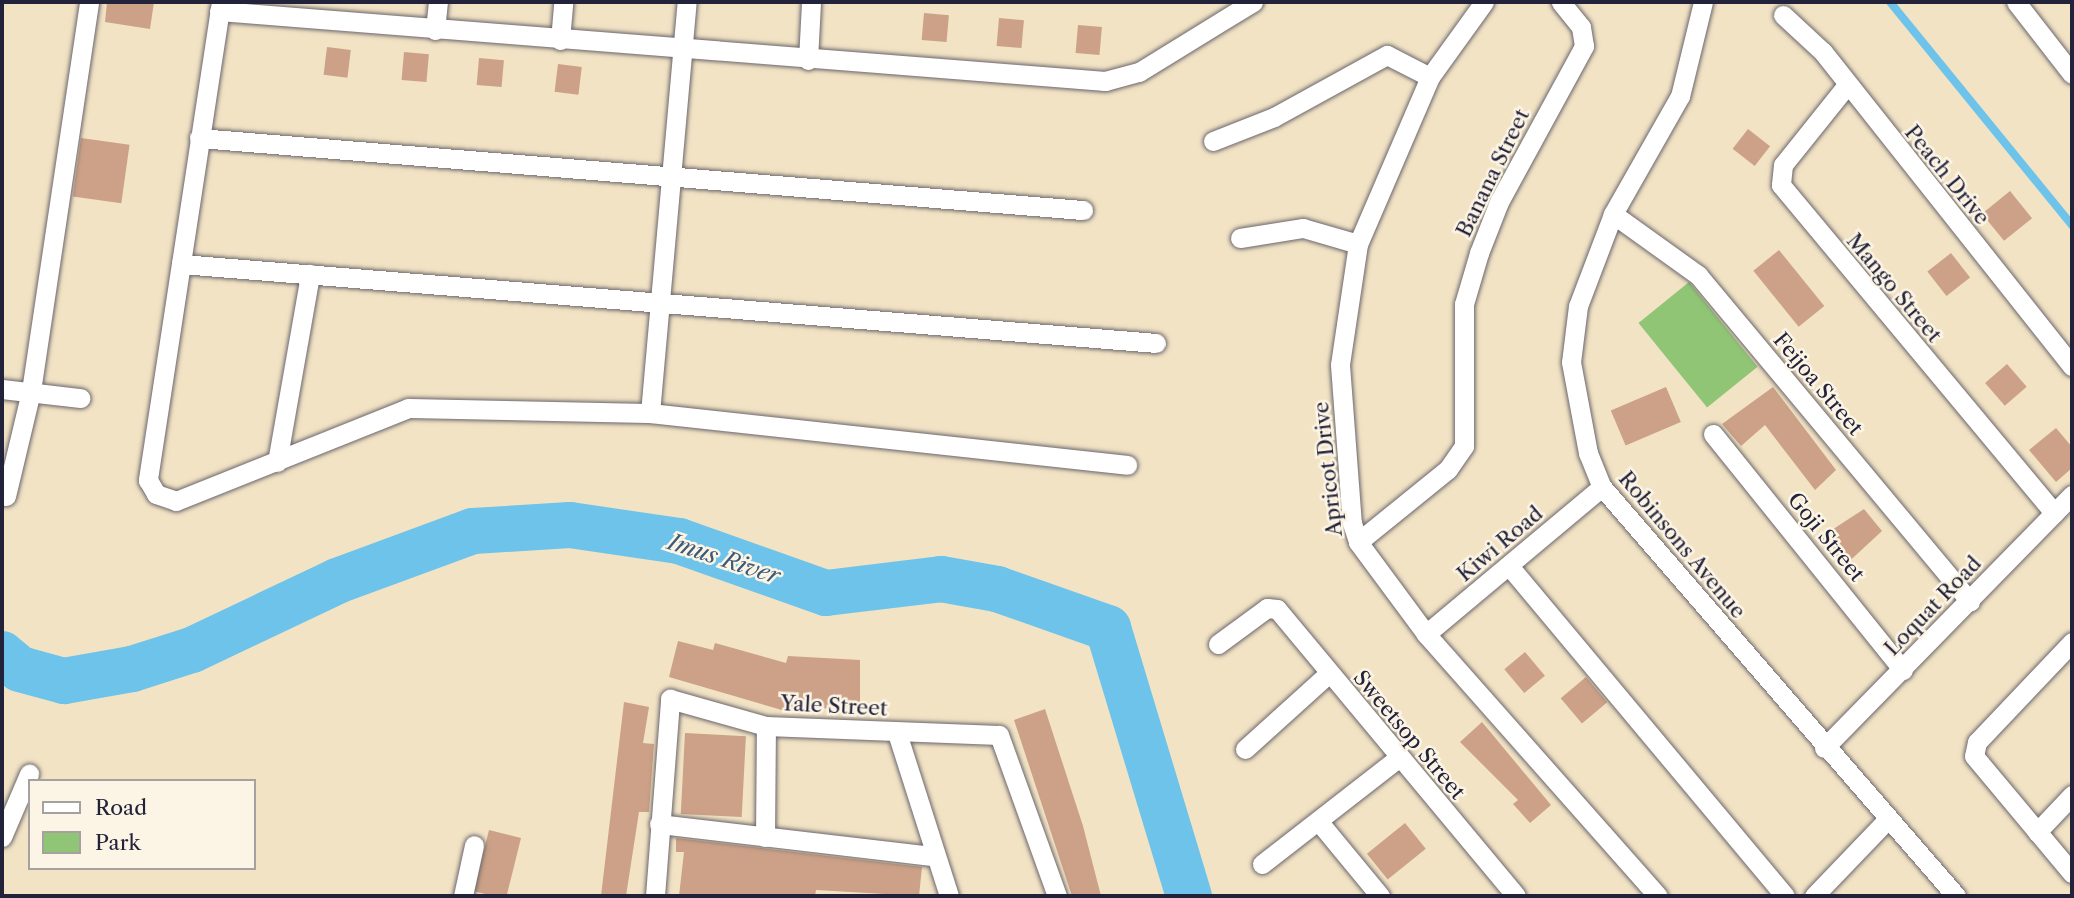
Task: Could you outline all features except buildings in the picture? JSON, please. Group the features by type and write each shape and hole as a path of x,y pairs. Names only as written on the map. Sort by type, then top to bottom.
{"street":[{"path":"6,496 31,391 89,2"},
{"path":"435,30 438,2"},
{"path":"560,40 563,2"},
{"path":"650,413 687,2"},
{"path":"808,60 811,2"},
{"path":"1127,465 650,413 408,408 176,501 156,494 148,480 220,6 435,30 808,60 1121,80 1253,2"},
{"name":"Apricot Drive","path":"1484,2 1430,77 1358,244 1340,365 1358,542 1426,634 1658,896"},
{"name":"Banana Street","path":"1358,542 1448,469 1464,446 1465,304 1479,253 1522,158 1584,46 1581,27 1561,2"},
{"name":"Robinsons Avenue","path":"1703,2 1679,96 1613,214 1578,306 1571,362 1578,419 1602,487 1887,820 1956,896"},
{"path":"2016,2 2072,74"},
{"name":"Peach Drive","path":"1783,15 1847,85 2072,366"},
{"path":"1213,141 1274,117 1387,55 1430,77"},
{"name":"Mango Street","path":"1847,85 1783,165 1781,185 2054,513"},
{"path":"200,138 1083,210"},
{"name":"Feijoa Street","path":"1613,214 1698,275 1970,602"},
{"path":"1240,238 1303,228 1358,244"},
{"path":"181,264 1156,343"},
{"path":"277,462 310,274"},
{"path":"2,389 80,398"},
{"name":"Goji Street","path":"1713,433 1903,670"},
{"name":"Kiwi Road","path":"1426,634 1602,487"},
{"name":"Loquat Road","path":"1825,748 2072,495"},
{"path":"1509,566 1785,896"},
{"name":"Sweetsop Street","path":"1218,644 1267,608 1285,616 1397,759 1516,896"},
{"path":"2072,642 1977,742 1974,756 2072,873"},
{"path":"1245,749 1329,673"},
{"name":"Yale Street","path":"659,824 670,699 766,726 999,735 1057,896"},
{"path":"765,837 766,726"},
{"path":"897,733 933,856 949,896"},
{"path":"1262,864 1320,822 1397,759"},
{"path":"2,837 29,774"},
{"path":"2036,832 2072,795"},
{"path":"1814,896 1887,820"},
{"path":"1320,822 1380,896"},
{"path":"655,896 659,824 933,856"},
{"path":"463,896 474,845"}],"green space":[{"path":"1689,282 1758,367 1707,408 1638,323"}],"waterway":[{"path":"1890,2 2072,225"},
{"name":"Imus River","path":"2,654 20,669 64,681 132,669 192,650 337,581 473,531 570,525 679,541 826,593 941,579 997,589 1108,628 1189,896"}]}
